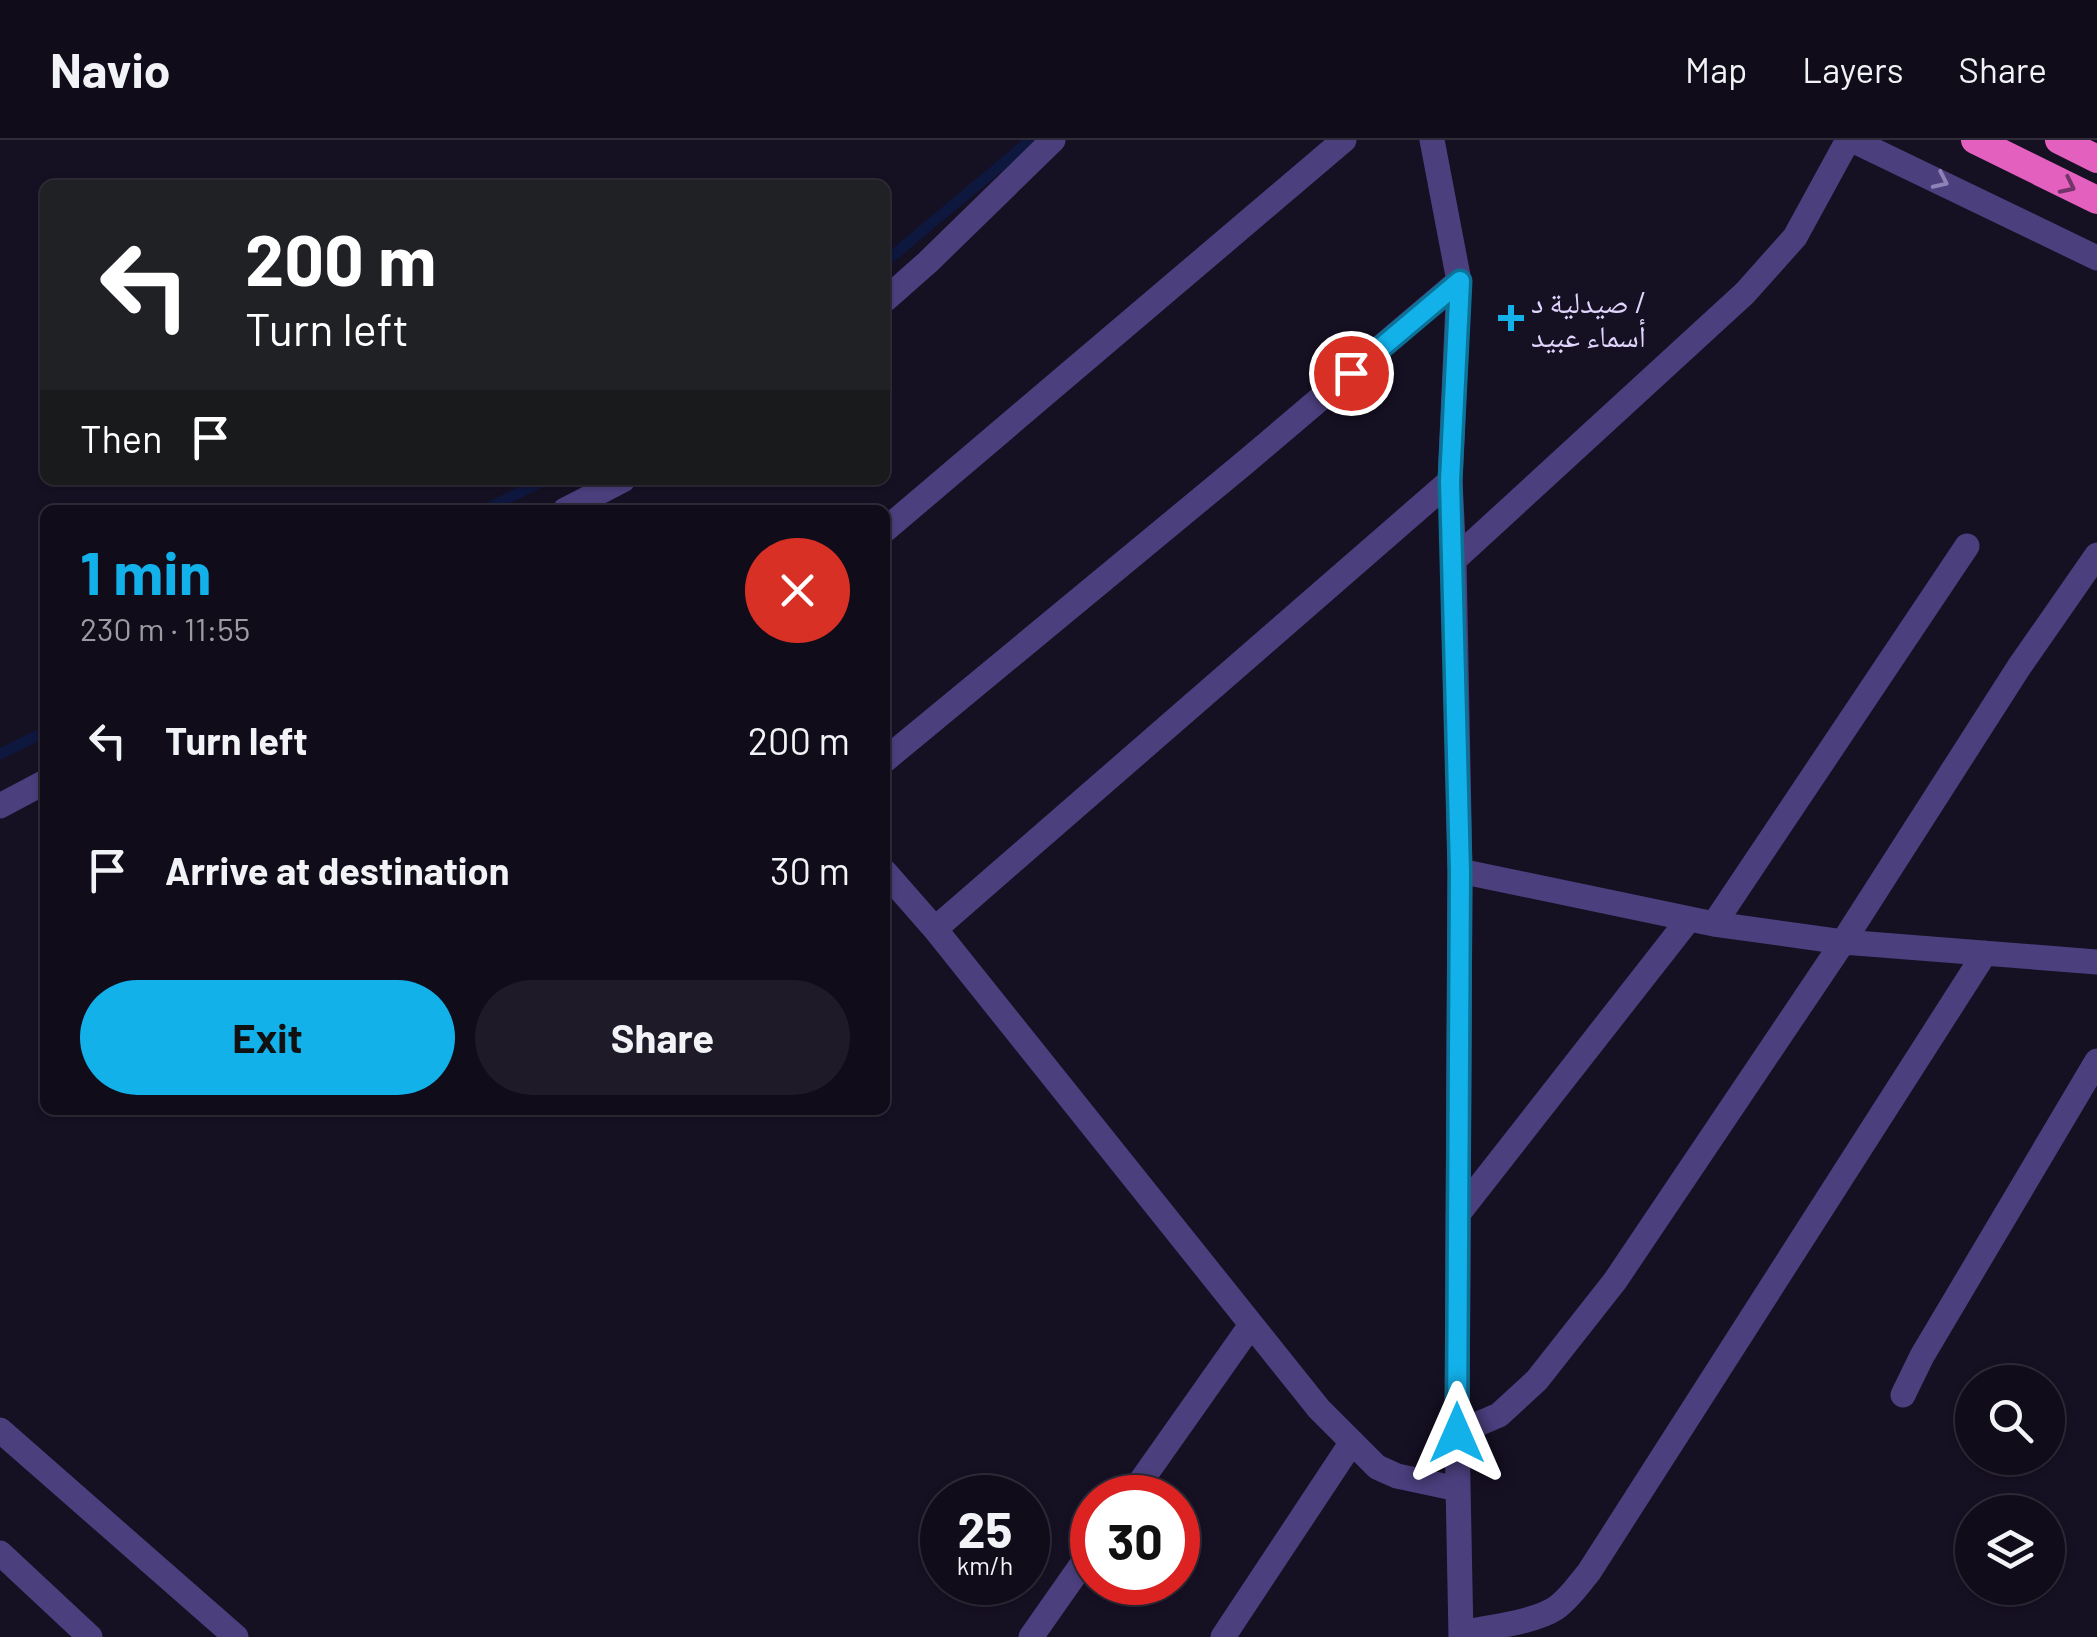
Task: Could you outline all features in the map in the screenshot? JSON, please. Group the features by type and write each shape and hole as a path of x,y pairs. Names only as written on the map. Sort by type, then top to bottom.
{"highway":[{"path":"1976,140 2097,200"},
{"path":"2059,140 2097,159"}],"street":[{"path":"890,296 1054,140"},
{"path":"890,526 1344,140"},
{"path":"1432,140 1460,281 1450,481 1460,871 1457,1433 1461,1635 1554,1610 1580,1583 1984,953"},
{"path":"1454,560 1745,292 1796,237 1850,140 2097,258"},
{"path":"890,756 1460,281"},
{"path":"935,928 1450,481"},
{"path":"579,505 614,485"},
{"path":"1458,1214 1702,921 1967,546"},
{"path":"1457,1433 1499,1415 1537,1380 1615,1281 1843,942 2019,667 2097,555"},
{"path":"0,806 40,785"},
{"path":"1460,871 1702,921 1843,942 2097,962"},
{"path":"890,878 935,928 1319,1410 1378,1466 1398,1476 1458,1489"},
{"path":"1903,1395 1922,1356 2097,1061"},
{"path":"1145,1475 1251,1325"},
{"path":"0,1430 236,1637"},
{"path":"1224,1637 1352,1442"},
{"path":"0,1554 90,1637"},
{"path":"1031,1637 1070,1581"}],"waterway":[{"path":"890,258 1031,140"},
{"path":"495,505 534,485"},
{"path":"0,754 40,734"}],"place":[{"name":"صيدلية د / أسماء عبيد","path":"1511,318"}],"route":[{"path":"1351,373 1460,281 1450,481 1460,871 1457,1433"}]}
